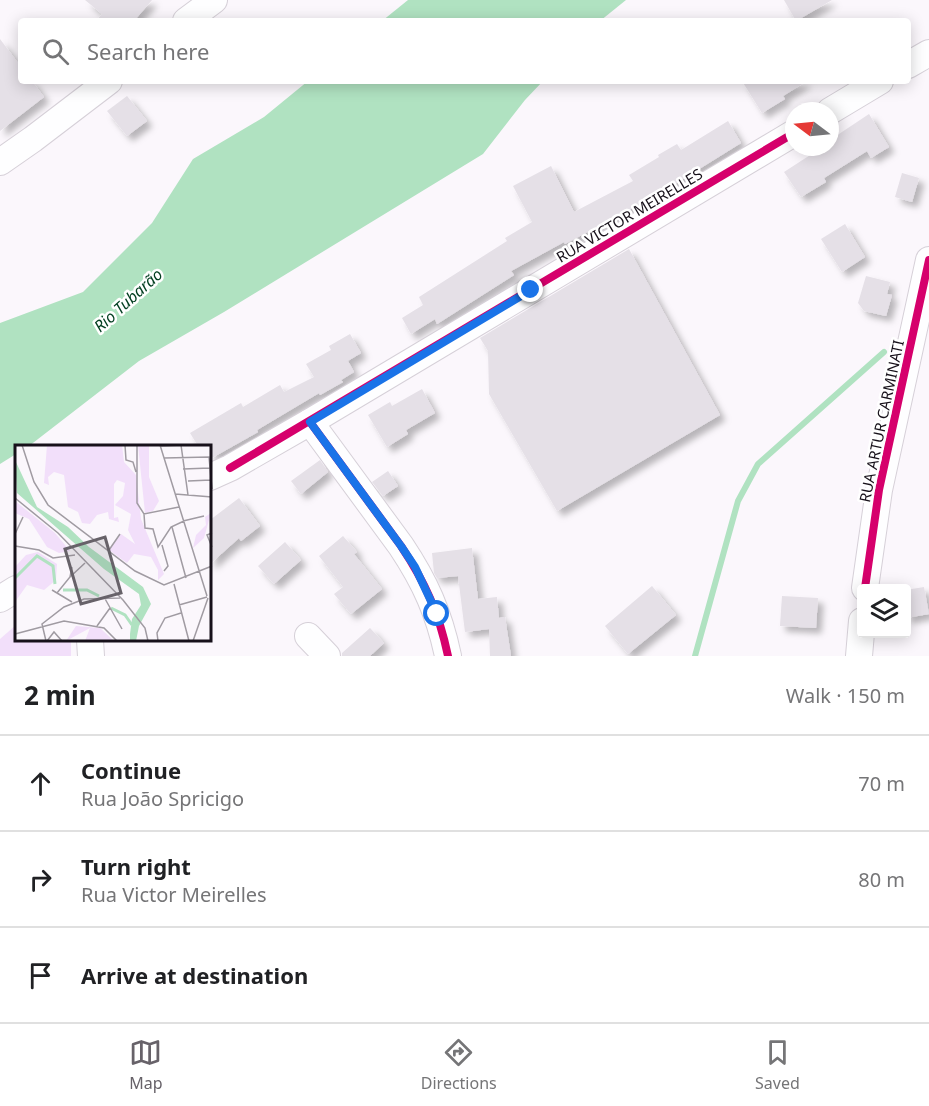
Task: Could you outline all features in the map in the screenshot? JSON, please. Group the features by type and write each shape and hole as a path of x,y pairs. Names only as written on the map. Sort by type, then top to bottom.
{"street":[{"path":"190,18 214,0"},
{"path":"911,63 929,53"},
{"path":"0,162 105,84"},
{"path":"839,106 875,84"},
{"name":"RUA VICTOR MEIRELLES","path":"220,473 310,422 785,138"},
{"name":"RUA ARTUR CARMINATI","path":"866,584 879,490 928,270"},
{"path":"310,422 415,567 437,614 448,656"},
{"path":"0,599 15,590"},
{"path":"308,636 327,656"},
{"path":"859,656 860,638"},
{"path":"90,641 91,656"}],"shaded area":[{"path":"15,626 15,641 71,641 71,656 0,656 0,639"}],"water":[{"path":"408,0 626,0 604,18 386,18"},
{"name":"Rio Tubarão","path":"304,84 540,84 483,154 224,312 139,361 30,445 15,445 15,455 0,464 0,323 83,292 152,223 193,159 264,117"}],"building":[{"path":"85,0 152,0 137,18 99,18 102,14"},
{"path":"784,0 832,0 801,18 794,18"},
{"path":"0,39 18,63 18,84 34,84 44,97 0,131"},
{"path":"744,84 802,84 783,96 785,99 762,113"},
{"path":"127,96 147,121 127,136 107,111"},
{"path":"869,114 889,147 871,158 867,151 824,178 826,182 801,197 784,172 809,156 839,156 839,134"},
{"path":"728,121 741,143 633,208 511,271 514,275 437,324 435,319 411,334 402,318 423,305 419,297 507,241 505,238 532,222 513,186 551,166 574,212 633,181 629,175 659,157 658,155 677,144 681,150"},
{"path":"902,173 919,178 912,202 895,197"},
{"path":"845,224 865,257 842,272 821,239"},
{"path":"629,249 720,415 557,511 489,394 488,351 480,338"},
{"path":"866,276 890,282 887,294 892,295 886,316 864,311 858,303"},
{"path":"350,334 361,353 346,362 348,361 354,372 341,380 343,382 320,395 319,393 212,458 212,445 197,445 190,433 241,403 243,407 280,385 284,392 314,377 306,364 331,350 329,346"},
{"path":"422,389 435,413 406,430 408,434 387,447 368,415 390,402 392,406"},
{"path":"320,460 328,472 301,494 291,481"},
{"path":"388,471 398,486 383,496 372,482"},
{"path":"239,498 260,526 241,541 239,538 212,562 212,518"},
{"path":"343,536 357,552 354,554 382,589 351,614 334,594 343,587 319,556"},
{"path":"285,542 301,560 274,584 258,566"},
{"path":"472,548 478,599 497,597 499,618 505,617 511,656 490,656 489,629 465,632 458,576 437,578 434,573 432,553"},
{"path":"652,586 676,615 628,654 605,626"},
{"path":"924,587 929,614 911,617 911,589"},
{"path":"782,596 818,598 816,628 780,626"},
{"path":"370,628 384,643 370,656 342,656 342,653"}],"waterway":[{"path":"695,656 738,501 758,464 884,352"}],"cycle path":[{"path":"230,468 785,138"},
{"path":"866,584 879,490 929,260"},
{"path":"310,422 410,559 436,612 448,656"}],"route":[{"path":"437,614 415,567 310,422 531,290"}]}
